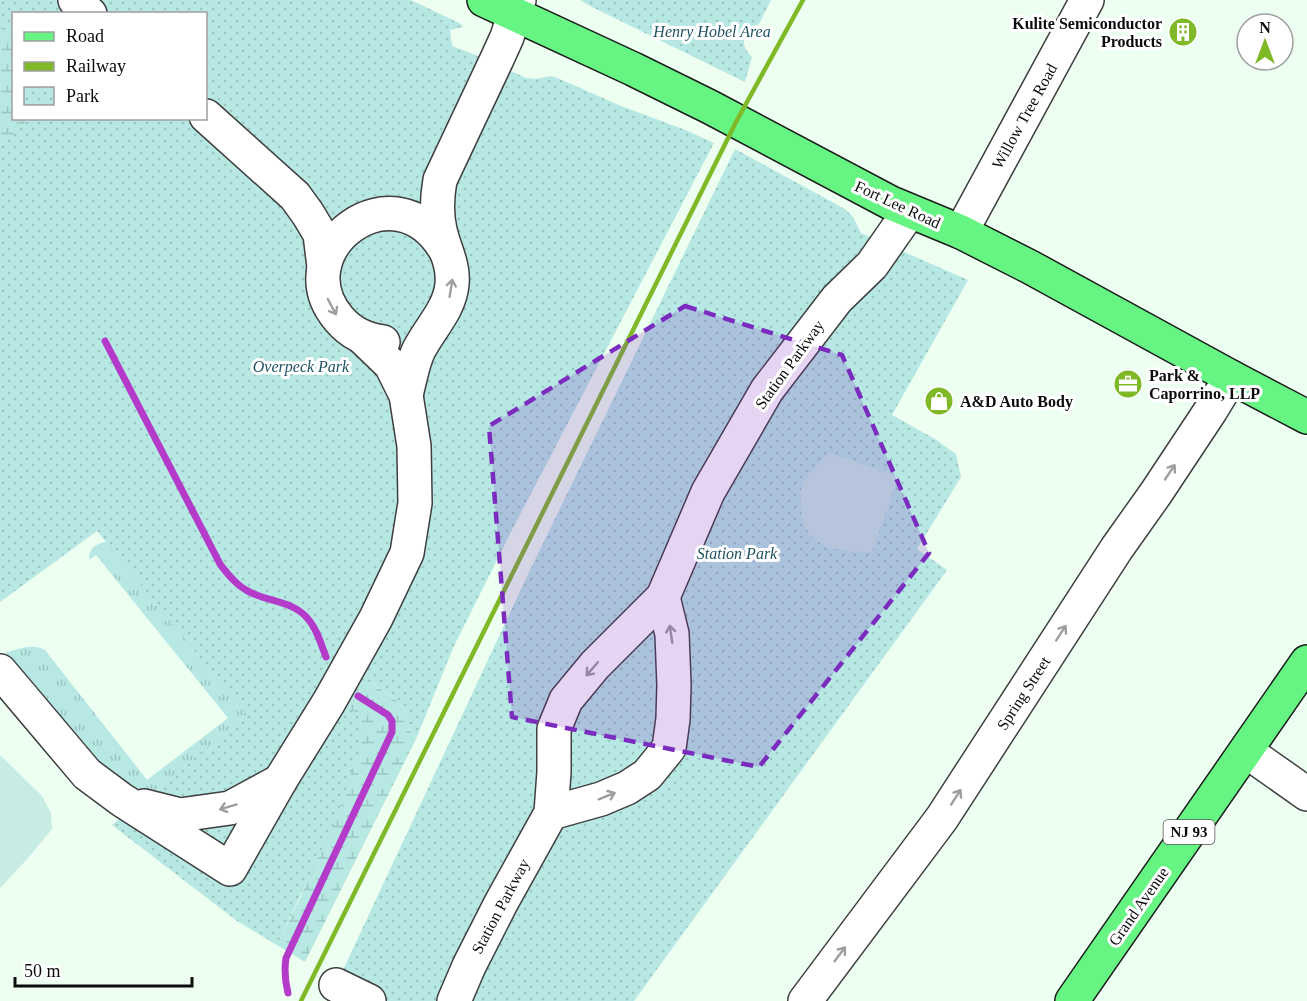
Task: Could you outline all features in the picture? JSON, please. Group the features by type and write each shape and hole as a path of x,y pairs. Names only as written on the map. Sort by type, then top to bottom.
{"main road":[{"name":"Fort Lee Road","path":"484,0 517,7 909,212 961,232 1030,267 1307,417"},
{"name":"Grand Avenue","path":"1072,1001 1307,662"}],"street":[{"path":"75,0 88,12"},
{"name":"Willow Tree Road","path":"961,232 1087,0"},
{"path":"406,395 419,348 445,308 451,292 452,267 440,232 438,217 437,199 440,180 497,59 517,7"},
{"path":"0,671 87,774 122,800 230,869 376,618 406,554 415,503 414,446 406,395 391,364 361,336 347,327 332,311 324,289 320,234 308,214 295,196 207,117"},
{"path":"324,267 329,252 338,237 352,225 409,200 440,180"},
{"path":"295,196 330,211 374,216 395,214 404,216 422,224 436,236 446,251"},
{"name":"Station Parkway","path":"454,1001 501,903 550,813 554,772 554,729 566,700 595,665 663,597 708,492 766,390 837,299 873,265 909,212"},
{"path":"361,336 378,341 396,342 423,332 436,321"},
{"name":"Spring Street","path":"805,1001 942,818 1231,377"},
{"path":"550,813 601,799 627,788 647,775 669,748 674,685 672,634 663,597"},
{"path":"1246,751 1307,794"},
{"path":"122,800 180,815 230,808 280,781"},
{"path":"336,985 369,1001"}],"highlighted area":[{"path":"685,306 842,355 929,553 759,767 512,717 489,426"}],"green space":[{"name":"Overpeck Park","path":"0,0 411,0 461,24 463,27 450,30 452,46 526,78 555,77 714,143 454,646 416,739 401,705 362,678 346,707 355,712 362,722 362,740 335,822 277,945 237,921 112,825 247,715 97,531 0,602 0,146 28,120 207,120 207,12 12,12 12,36 0,21"},
{"name":"Henry Hobel Area","path":"580,0 771,0 759,24 748,28 745,37 746,50 752,57 745,82"},
{"path":"0,21 12,36 12,120 28,120 0,146"},
{"name":"Station Park","path":"735,149 845,209 853,217 861,233 968,280 892,415 935,439 956,454 961,477 917,549 947,570 634,1001 369,1001 336,985 530,570"},
{"path":"106,542 297,682 175,802 129,789 86,759 5,653 30,647 45,650 147,780 228,718 96,555 89,560 93,547"},
{"path":"362,678 397,700 404,709 416,739 305,962 277,945 301,896 362,740 346,708"}],"shaded area":[{"path":"829,453 898,477 872,552 848,551 825,546 808,533 803,522 802,485"},
{"path":"0,755 42,796 51,813 52,829 0,888"}],"waterway":[{"path":"105,341 220,564 235,582 246,590 295,608 302,613 314,627 326,657"},
{"path":"288,993 285,976 286,958 392,732 392,721 388,715 358,696"}],"railway":[{"path":"301,1001 736,122 803,0"}],"place":[{"name":"Kulite Semiconductor Products","path":"1183,32"},
{"name":"Park & Caporrino, LLP","path":"1128,384"},
{"name":"A&D Auto Body","path":"939,401"}]}
